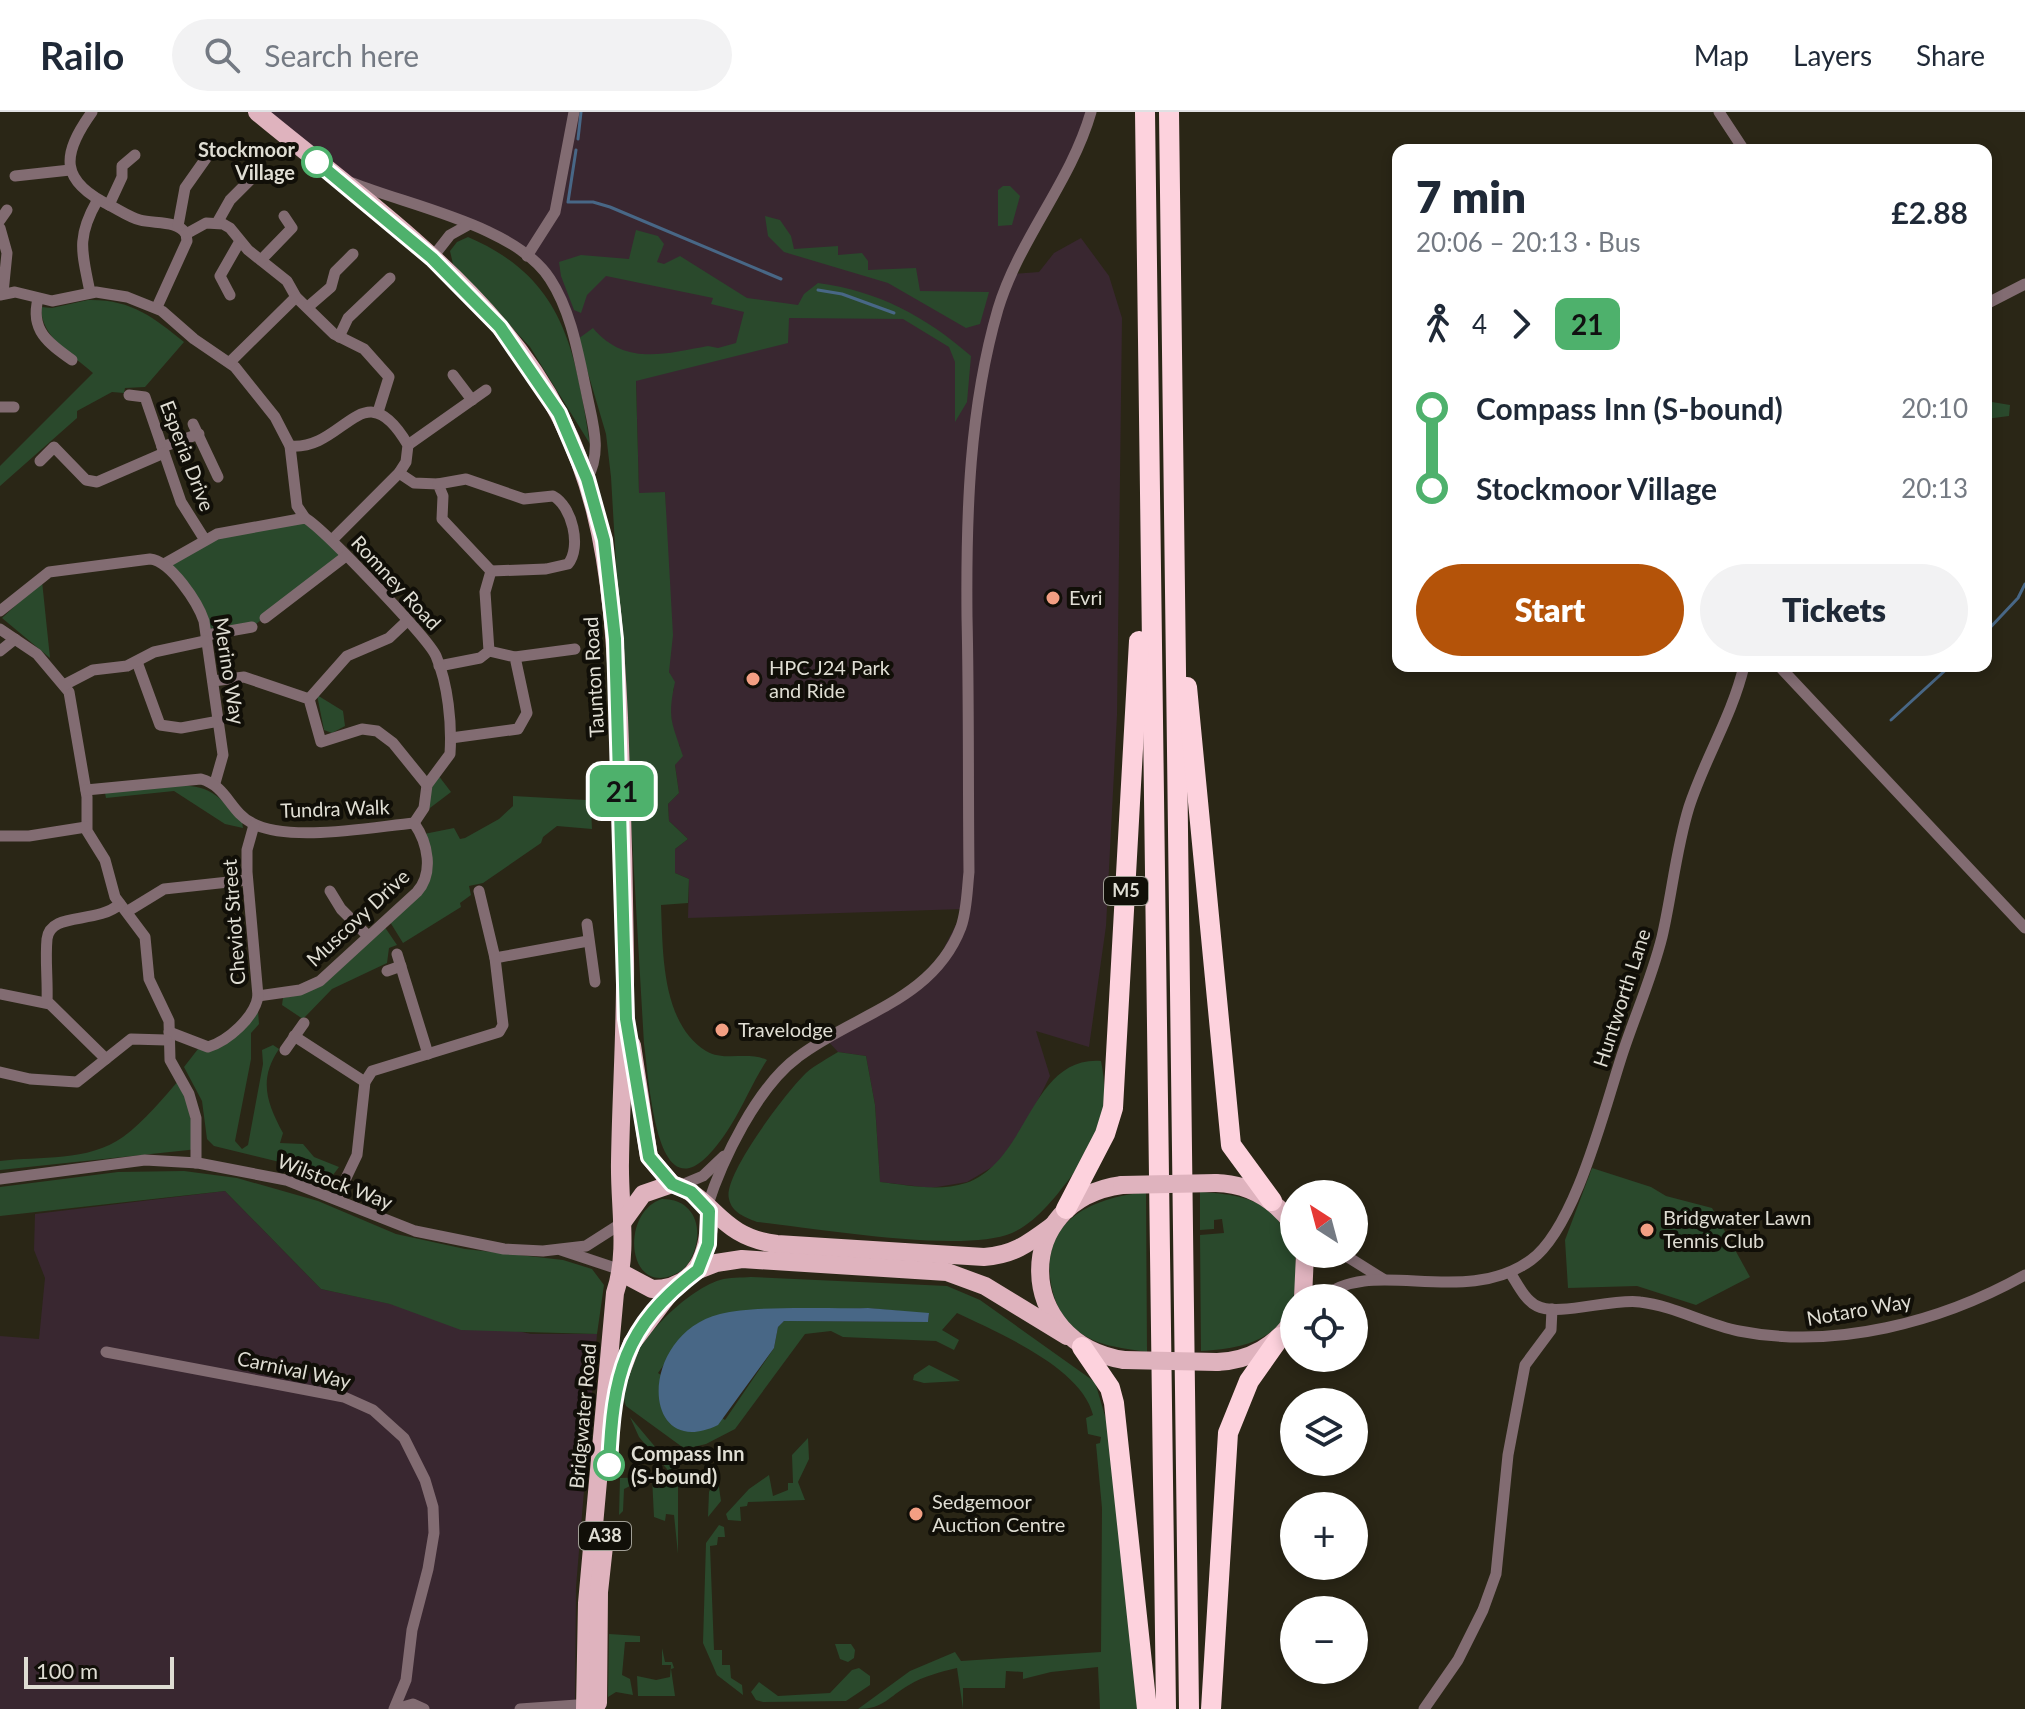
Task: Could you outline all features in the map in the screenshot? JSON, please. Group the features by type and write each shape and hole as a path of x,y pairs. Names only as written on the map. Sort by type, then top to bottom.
{"highway":[{"name":"M5","path":"1145,112 1166,1709"},
{"path":"1169,112 1189,1709"},
{"name":"M5","path":"1066,1209 1105,1134 1113,1108 1139,624 1149,564"},
{"path":"1177,636 1190,699 1231,1145 1280,1206"},
{"path":"1211,1709 1228,1433 1249,1381 1280,1338"},
{"path":"1074,1342 1110,1388 1114,1403 1147,1709"}],"main road":[{"name":"Taunton Road","path":"257,112 432,258 481,306 524,357 559,413 587,479 606,551 615,639 626,1019 620,1159 622,1223"},
{"name":"Taunton Road","path":"626,1019 649,1157 675,1185"},
{"path":"1280,1210 1250,1189 1216,1183 1122,1185 1088,1194 1066,1209 1052,1226 1042,1250 1040,1287 1047,1308 1074,1342 1104,1357 1217,1362 1242,1359 1280,1332"},
{"path":"622,1223 643,1194 675,1185"},
{"name":"A38","path":"675,1185 691,1192 708,1210 743,1237 761,1242 984,1257 1008,1255 1022,1249 1052,1226"},
{"path":"698,1270 708,1244 708,1210"},
{"name":"A38","path":"622,1223 622,1271"},
{"name":"A38","path":"676,1285 698,1270 742,1259 947,1272 985,1286 1074,1342"},
{"path":"622,1271 645,1288 676,1285"},
{"name":"Bridgwater Road","path":"592,1706 587,1603 615,1293 622,1271"},
{"name":"Bridgwater Road","path":"592,1706 614,1392 632,1343 676,1285"}],"street":[{"path":"92,112 71,145 70,170 81,188 103,203 139,220 182,230 217,223 230,228 240,241 287,281 296,297 339,337 364,349 389,377 378,412"},
{"path":"527,256 555,212 574,112"},
{"path":"708,1210 730,1150 754,1110 790,1064 920,985 940,965 961,926 969,872 968,507 979,394 998,309 1013,268 1080,143 1091,112"},
{"path":"1719,112 1740,144"},
{"path":"157,307 187,241 182,230 185,188 209,154"},
{"path":"90,292 81,242 85,222 122,177 122,166 135,155"},
{"path":"15,176 70,170"},
{"name":"Taunton Road","path":"333,175 507,242 527,256 550,279 573,335 598,451 587,479"},
{"path":"217,223 230,200 251,179"},
{"path":"261,260 292,228 284,216"},
{"path":"432,258 450,235 468,225"},
{"path":"0,228 7,253 1,294 15,292 52,301 90,292 127,297 157,307 194,339 230,362 275,417 290,446 297,506 305,518 234,530 205,540 164,564 150,559 49,572 0,611"},
{"path":"230,295 220,276 240,241"},
{"path":"309,306 331,287 335,272 353,254"},
{"path":"339,337 348,318 390,278"},
{"path":"1992,301 2025,284"},
{"path":"230,362 296,297"},
{"path":"38,299 35,316 39,331 72,360"},
{"path":"453,375 472,400"},
{"path":"332,540 399,473 408,448 486,390"},
{"name":"Esperia Drive","path":"129,395 145,397 181,502 205,540"},
{"path":"0,407 14,407"},
{"path":"290,446 317,442 362,412 378,412 389,419 408,448"},
{"path":"40,461 54,447 76,472 86,480 97,482 163,450 196,429 218,477"},
{"path":"399,473 414,483 438,484 466,479 524,499 553,496 564,505 574,540 574,555 568,564 546,569 491,571 442,519 443,496 438,484"},
{"name":"Romney Road","path":"305,518 332,540 431,647 439,666 451,738"},
{"path":"265,618 346,556"},
{"name":"Merino Way","path":"164,564 200,610 223,755 215,783"},
{"path":"489,651 486,584 491,571"},
{"path":"309,699 347,656 389,638 407,621"},
{"path":"64,685 93,670 137,662 154,652 252,627"},
{"path":"0,629 37,654 64,685 74,713 86,790 86,827 105,860 111,890 145,937 149,979 167,1014 170,1060 189,1094 196,1118 196,1163"},
{"path":"0,651 15,639"},
{"path":"489,651 515,657 575,649"},
{"path":"439,666 480,658 489,651"},
{"path":"414,823 424,808 427,785 447,761 451,738 509,731 525,722 527,713 515,657"},
{"path":"137,662 160,725 181,728 219,721"},
{"name":"Huntworth Lane","path":"1359,1284 1385,1280 1469,1283 1511,1274 1545,1248 1566,1215 1650,980 1690,803 1732,710 1742,672"},
{"path":"1785,672 2025,928"},
{"path":"213,681 244,677 309,699"},
{"path":"309,699 321,742 362,729 377,731 388,737 427,785"},
{"path":"86,790 191,780 215,783"},
{"name":"Tundra Walk","path":"215,783 254,825 291,832 414,823"},
{"name":"Muscovy Drive","path":"258,996 310,987 405,905 426,879 426,851 414,823"},
{"name":"Cheviot Street","path":"168,1036 213,1046 254,1012 258,996 247,850 254,825"},
{"path":"0,836 29,836 86,827"},
{"path":"47,1002 47,939 51,927 58,922 106,915 164,889 247,880"},
{"path":"330,891 341,909 368,936"},
{"path":"336,1199 357,1155 365,1082 378,1068 499,1032 503,1016 495,958 479,891"},
{"path":"587,924 595,982"},
{"path":"495,958 588,941"},
{"path":"387,971 399,960 428,1054"},
{"path":"0,994 47,1002 106,1059"},
{"path":"285,1050 304,1023"},
{"path":"0,1072 30,1079 77,1082 137,1036 168,1036"},
{"path":"294,1036 365,1082"},
{"path":"675,1185 703,1176 730,1150"},
{"name":"Wilstock Way","path":"0,1179 145,1160 196,1163 275,1177 393,1223 452,1240 504,1249 560,1250 586,1246 622,1223"},
{"name":"Wilstock Way","path":"560,1250 622,1271"},
{"name":"Huntworth Lane","path":"1366,1268 1385,1280"},
{"path":"1424,1709 1472,1634 1496,1574 1508,1455 1525,1365 1551,1330 1552,1309 1529,1300 1511,1274"},
{"name":"Notaro Way","path":"1552,1309 1638,1302 1737,1330 1806,1338 1858,1332 1925,1317 1986,1295 2025,1275"},
{"name":"Carnival Way","path":"106,1352 344,1397 373,1410 394,1426 416,1459 433,1507 434,1533 412,1630 406,1680 395,1709"},
{"path":"406,1680 422,1708"},
{"path":"395,1709 403,1705 422,1708"},
{"path":"520,1709 592,1706"}],"shaded area":[{"path":"257,112 1091,112 1012,274 1039,272 1054,253 1081,238 1109,276 1122,318 1117,715 1106,926 1089,1047 1036,1031 1050,1076 1031,1114 999,1163 967,1182 931,1188 880,1182 875,1105 866,1056 838,1052 826,1039 930,975 964,909 688,918 689,879 675,873 675,849 688,839 669,821 668,804 679,793 675,765 680,746 674,738 669,701 674,689 669,672 665,492 639,494 636,380 578,339 550,279 507,242 370,190"},
{"path":"225,1191 321,1289 531,1334 597,1334 576,1587 575,1709 0,1709 0,1336 39,1339 45,1278 34,1250 35,1214"}],"green space":[{"path":"1010,186 1020,196 1012,225 998,226 998,190"},
{"path":"765,216 780,220 791,236 794,249 838,246 838,255 862,253 868,261 868,270 916,268 920,291 989,292 980,324 966,328 888,283 784,252 768,236"},
{"path":"636,230 658,236 664,244 657,262 664,264 680,256 747,298 798,305 804,294 818,283 861,292 918,317 971,356 967,402 955,422 955,362 949,347 903,319 789,318 788,343 636,381 639,493 665,492 673,635 669,672 675,682 671,713 683,756 675,765 679,793 668,804 669,821 688,839 675,849 675,873 689,879 688,903 661,905 667,985 680,1023 691,1039 706,1051 720,1056 752,1056 767,1060 731,1125 707,1157 688,1168 674,1164 663,1148 650,1095 644,1044 611,477 606,434 578,339 593,328 605,340 632,353 661,354 708,346 718,348 736,343 744,312 711,304 713,298 606,276 587,295 581,313 574,310 559,262 581,255 629,259"},
{"path":"468,237 500,254 525,273 545,295 570,348 590,444 530,347 453,264 450,251 457,242"},
{"path":"88,300 129,306 151,317 184,342 145,387 125,388 124,393 112,392 77,411 77,418 0,486 0,466 93,373 52,336 42,318 41,307 52,308"},
{"path":"1992,402 2010,405 2009,416 1992,418"},
{"path":"305,518 346,556 252,627 207,635 204,621 164,564 205,540"},
{"path":"42,581 50,658 2,618"},
{"path":"317,695 343,711 345,726 332,733 324,730"},
{"path":"438,775 451,792 426,811 433,780"},
{"path":"171,785 195,787 212,793 242,822 243,828 225,824 174,791 106,798 105,793"},
{"path":"513,796 604,801 591,808 592,829 557,826 543,837 541,843 483,883 469,886 471,895 460,903 461,907 403,943 390,922 424,887 424,834 454,828 460,839 465,838 499,819 513,806"},
{"path":"384,926 397,945 389,948 387,963 332,989 303,1019 282,1005 283,998 293,996"},
{"path":"258,1011 259,1024 251,1033 251,1059 235,1141 242,1149 248,1145 263,1064 262,1050 273,1045 279,1049 272,1060 267,1091 283,1133 280,1143 303,1144 314,1157 339,1167 333,1175 214,1146 207,1139 202,1101 184,1067 198,1049 204,1050"},
{"path":"838,1052 866,1056 875,1105 880,1182 923,1187 966,1183 987,1171 1004,1154 1044,1092 1059,1075 1077,1064 1101,1061 1103,1107 1096,1134 1073,1174 1038,1215 1012,1233 989,1239 888,1238 757,1222 740,1214 729,1199 730,1188 746,1154 797,1082"},
{"path":"181,1078 198,1149 0,1170 0,1161 79,1154 109,1145 139,1124"},
{"name":"Bridgwater Lawn Tennis Club","path":"1592,1168 1651,1187 1666,1196 1712,1208 1750,1277 1696,1305 1637,1286 1568,1288 1565,1240"},
{"path":"184,1171 237,1178 318,1201 396,1234 465,1249 563,1260 592,1269 604,1285 597,1334 461,1330 390,1304 321,1289 225,1191 0,1216 0,1187 118,1172"},
{"path":"1146,1192 1147,1352 1099,1342 1073,1327 1056,1301 1050,1262 1054,1243 1062,1228 1074,1216 1107,1200"},
{"path":"1200,1192 1248,1199 1269,1210 1280,1224 1280,1268 1296,1268 1296,1277 1295,1284 1280,1284 1280,1322 1266,1335 1237,1347 1201,1351 1200,1235 1224,1233 1222,1219 1214,1220 1214,1229 1200,1230"},
{"path":"662,1199 685,1206 692,1214 697,1235 691,1259 684,1269 665,1277 651,1276 641,1267 635,1254 634,1237 639,1221 648,1208"},
{"path":"747,1277 947,1286 980,1300 1095,1382 1108,1426 1138,1709 1100,1709 1098,1667 1051,1672 1023,1679 1023,1672 1006,1671 1005,1688 963,1688 963,1709 957,1668 920,1679 880,1705 858,1709 910,1671 955,1652 961,1661 1101,1652 1102,1508 1096,1444 1100,1443 1101,1437 1088,1434 1086,1418 1093,1415 1086,1398 1056,1367 1016,1342 957,1313 942,1330 959,1340 954,1350 936,1341 843,1337 831,1331 805,1334 735,1429 706,1444 685,1449 626,1406 624,1389 628,1370 652,1331 687,1298 720,1280","holes":["868,1308 929,1314 928,1322 784,1321 778,1327 774,1348 725,1420 658,1373 687,1332 719,1315"]},
{"path":"929,1365 960,1381 924,1383 913,1380 914,1375"},
{"path":"630,1417 678,1474 678,1554 674,1515 666,1514 665,1521 654,1517 652,1477 673,1476 639,1437"},
{"path":"808,1438 809,1459 798,1482 805,1500 748,1502 747,1506 740,1507 741,1521 728,1520 726,1514 749,1489 769,1475 773,1496 788,1490 788,1483 793,1483 792,1455"},
{"path":"717,1474 721,1501 708,1517 709,1492"},
{"path":"648,1477 624,1489 623,1511 619,1515 620,1478"},
{"path":"719,1525 724,1527 725,1537 718,1537 717,1545 710,1546 714,1650 722,1650 722,1665 730,1665 731,1678 742,1685 743,1695 717,1675 703,1643 706,1543"},
{"path":"609,1634 640,1636 640,1642 625,1642 622,1675 630,1679 633,1695 616,1692 608,1697"},
{"path":"835,1644 851,1644 855,1650 854,1658 848,1662 840,1659"},
{"path":"662,1648 665,1662 672,1662 674,1668 671,1669 675,1696 638,1696 637,1676 656,1680 670,1677 671,1665 662,1665"},
{"path":"859,1668 870,1676 870,1685 846,1701 763,1702 756,1700 751,1692 759,1682 778,1696 830,1693 852,1670"}],"water":[{"path":"868,1308 929,1313 928,1322 784,1321 778,1327 774,1348 718,1425 692,1432 674,1427 662,1412 659,1392 662,1368 674,1346 693,1326 735,1311"}],"waterway":[{"path":"578,139 581,112"},
{"path":"576,150 568,202 593,202 610,207 781,279"},
{"path":"818,290 842,294 894,313"},
{"path":"1992,626 2018,598 2025,584"},
{"path":"1891,720 1943,672"}],"bus line":[{"name":"21","path":"317,162 464,288 524,357 559,413 574,446 604,540 615,639 623,799 626,1019 649,1157 654,1167 672,1184 691,1192 701,1201 709,1211 710,1228 705,1256 698,1270 676,1285 644,1323 620,1369 614,1392 609,1465"}],"place":[{"name":"Stockmoor Village","path":"317,162"},
{"name":"Evri","path":"1053,598"},
{"name":"HPC J24 Park and Ride","path":"753,679"},
{"name":"Travelodge","path":"722,1030"},
{"name":"Bridgwater Lawn Tennis Club","path":"1647,1230"},
{"name":"Compass Inn (S-bound)","path":"609,1465"},
{"name":"Sedgemoor Auction Centre","path":"916,1514"}]}
